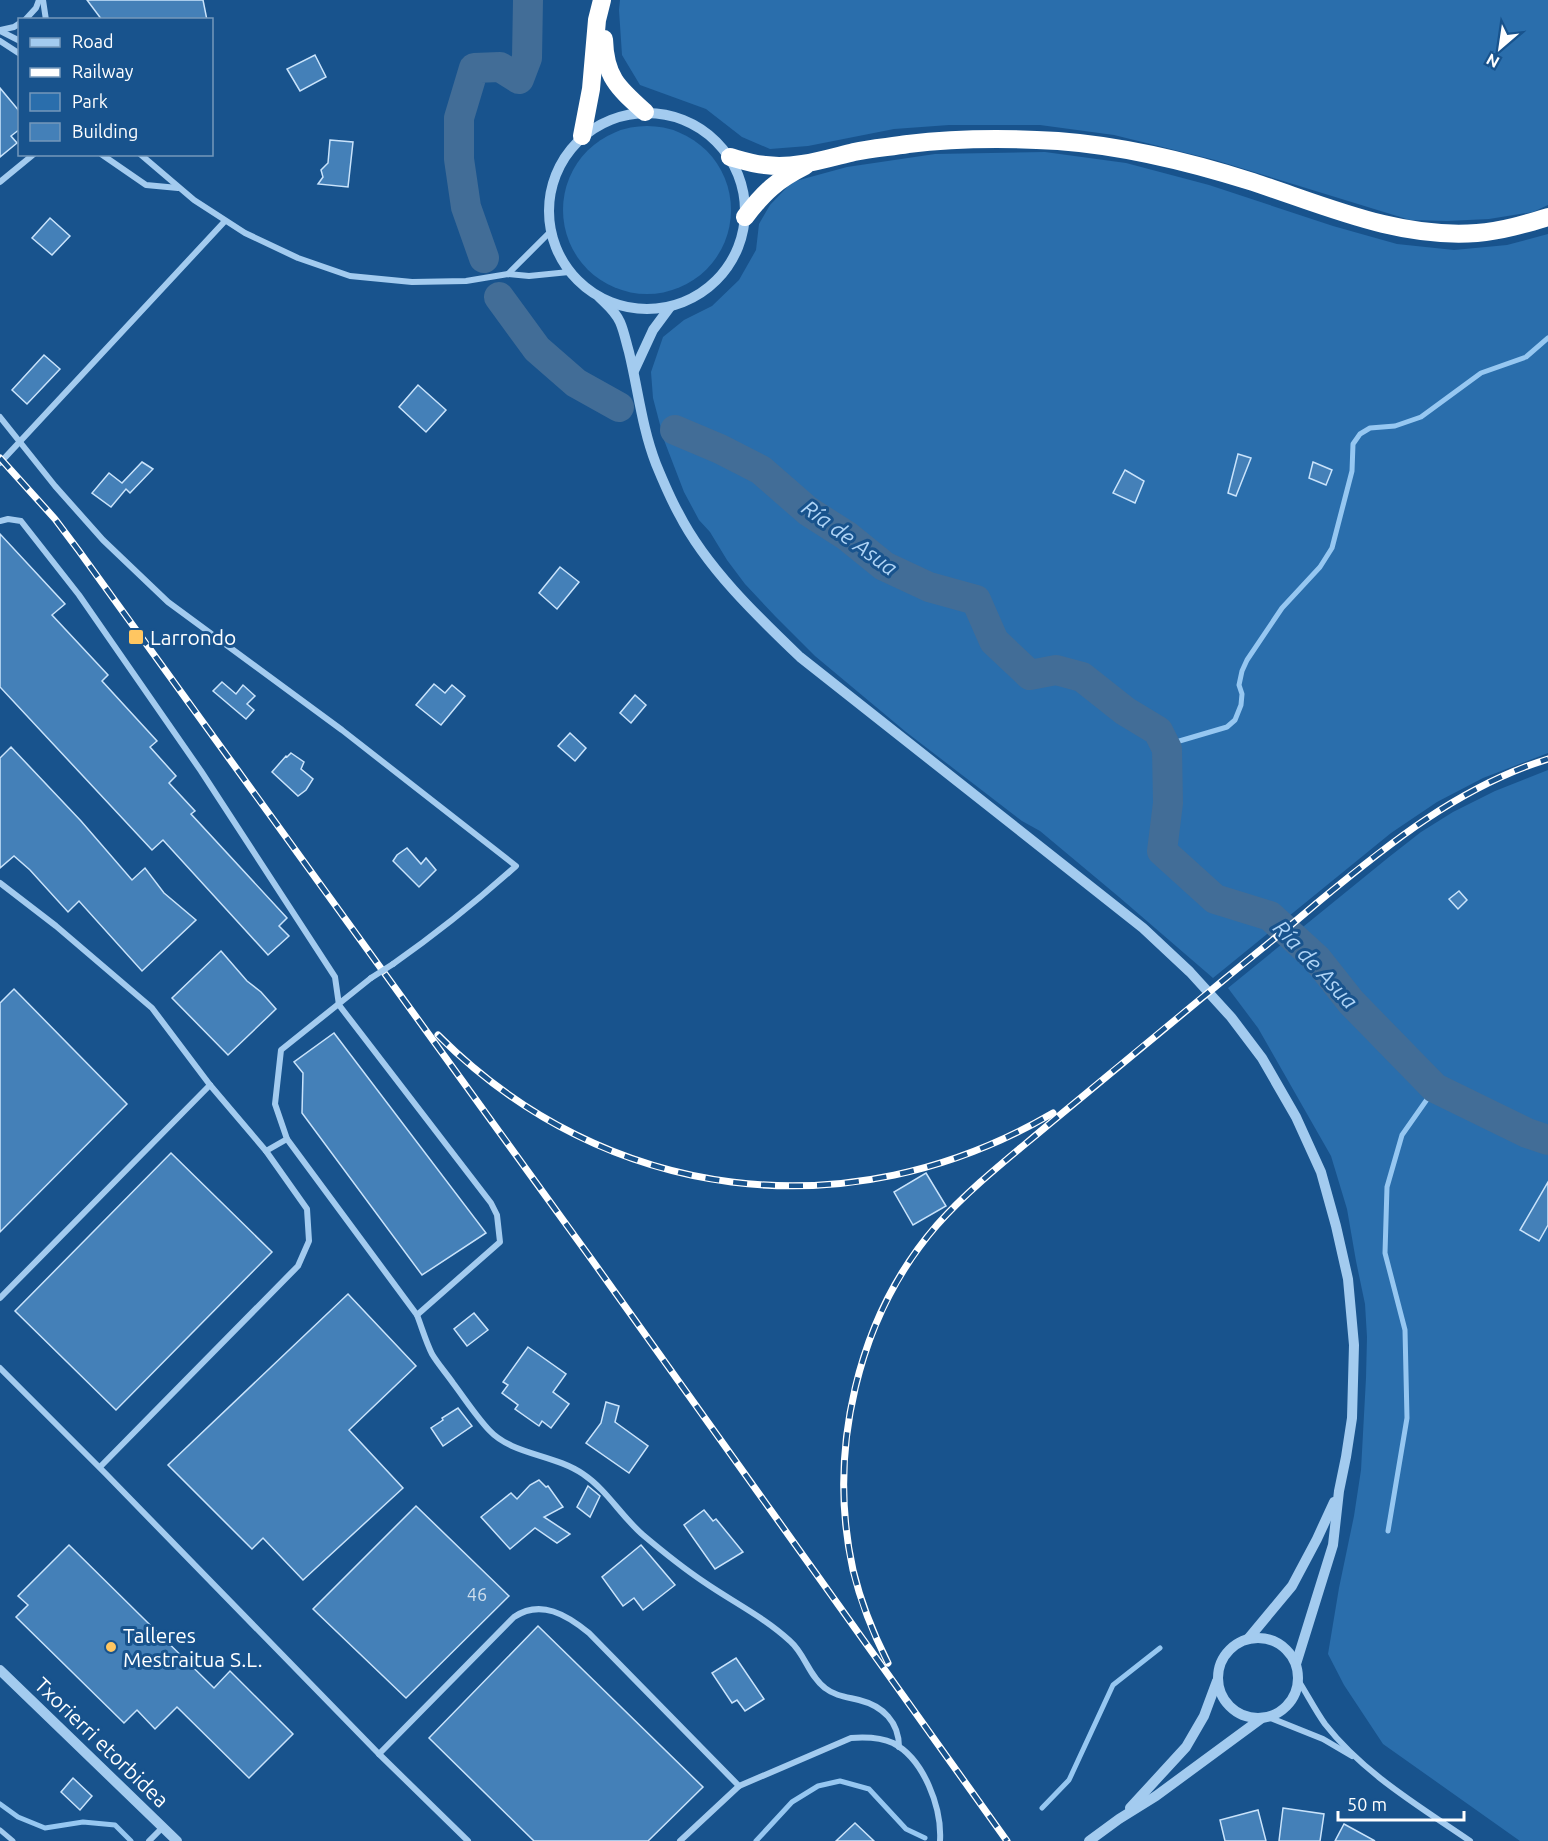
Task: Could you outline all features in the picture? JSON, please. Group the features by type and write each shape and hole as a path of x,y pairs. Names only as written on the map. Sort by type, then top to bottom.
{"highway":[{"path":"582,136 591,89 596,27 602,0"},
{"path":"607,0 604,39 606,65 621,91 645,112"},
{"path":"729,157 765,165 809,163 858,152 953,140 1059,141 1118,148 1176,160 1255,183 1360,218 1421,231 1477,233 1505,229 1548,217"},
{"path":"746,217 766,191 787,175 809,163"}],"street":[{"path":"28,18 41,0"},
{"path":"41,0 46,18"},
{"path":"0,31 18,24"},
{"path":"0,31 18,40"},
{"path":"0,41 18,53"},
{"path":"599,297 622,306 646,310 670,307 690,300 708,289 734,257 742,238 746,217 739,176 729,157 716,141 700,128 681,118 645,112 622,115 600,123 582,136 564,156 553,180 548,206 550,232 557,253 569,272 612,309 620,322 655,460 679,515 697,543 757,617 800,657 1143,928 1190,972 1262,1058 1296,1117 1321,1172 1336,1226 1347,1278 1354,1345 1352,1418 1347,1457 1339,1491 1333,1545 1296,1664"},
{"path":"0,182 32,156"},
{"path":"104,156 146,185 178,188"},
{"path":"142,156 178,188 245,233 298,258 350,276 412,282 466,281 508,274 529,276 569,272"},
{"path":"0,463 225,221"},
{"path":"508,274 550,232"},
{"path":"634,371 652,330 670,307"},
{"path":"0,417 55,486 103,540 168,602 342,730 516,866 432,936 371,978 281,1050 275,1104 287,1138 417,1316 432,1353 491,1432 519,1449 550,1457 584,1474 608,1495 642,1533 704,1582 777,1628 795,1645 808,1668 826,1689 837,1695 862,1701 889,1716 899,1737 899,1747"},
{"path":"0,521 8,519 21,521 80,595 201,771 335,977 339,1005 491,1203 497,1215 500,1242 417,1316"},
{"path":"0,883 56,926 152,1008 210,1085 266,1151 307,1209 309,1241 298,1266 100,1467"},
{"path":"0,1298 210,1085"},
{"path":"266,1151 287,1138"},
{"path":"0,1368 100,1467 379,1754 468,1841"},
{"path":"1248,1639 1292,1586 1339,1491"},
{"path":"379,1754 514,1617 523,1611 539,1609 556,1611 589,1633 739,1786"},
{"path":"1089,1841 1265,1718 1280,1712 1289,1704 1298,1680 1296,1664 1282,1646 1271,1640 1248,1639 1238,1643 1222,1659 1218,1680 1204,1716 1186,1747 1119,1819"},
{"name":"Txorierri etorbidea","path":"0,1670 177,1841"},
{"path":"1218,1680 1221,1693 1237,1712 1249,1717 1265,1718 1323,1739 1358,1759"},
{"path":"1298,1680 1325,1724 1358,1759 1396,1790 1470,1841"},
{"path":"681,1841 739,1786 851,1738 870,1737 891,1742 919,1767 937,1804 941,1828 940,1841"},
{"path":"149,1841 163,1827"},
{"path":"0,1830 13,1841"}],"green space":[{"path":"620,0 1548,0 1548,205 1533,212 1489,219 1410,220 1215,160 1114,135 1040,125 949,125 894,129 808,146 770,149 742,137 706,109 640,85 622,55"},
{"path":"647,126 663,127 679,132 707,150 725,178 730,194 730,226 725,242 707,270 679,288 663,293 647,294 631,293 615,288 587,270 569,242 564,226 563,210 564,194 569,178 587,150 615,132 631,127"},
{"path":"1045,152 1126,163 1209,185 1333,226 1397,244 1454,250 1507,245 1548,234 1548,753 1483,778 1437,802 1391,833 1213,978 1040,831 1022,821 906,732 815,656 775,616 745,584 710,532 699,520 684,492 664,440 653,398 651,372 663,337 684,320 712,306 739,280 756,250 759,224 770,205 792,182 847,167 935,154"},
{"path":"1548,770 1548,1841 1520,1841 1383,1744 1344,1685 1328,1654 1361,1470 1367,1337 1365,1304 1347,1209 1331,1156 1258,1028 1228,988 1421,832 1453,812 1495,791"}],"building":[{"path":"87,0 203,0 207,18 100,18"},
{"path":"315,55 326,77 300,91 287,69"},
{"path":"0,88 18,110 18,131 11,136 17,143 0,157"},
{"path":"330,140 353,142 348,187 318,184 323,177 321,170 328,163"},
{"path":"50,218 70,236 52,255 32,238"},
{"path":"44,355 60,369 27,404 12,390"},
{"path":"418,385 446,410 426,432 399,407"},
{"path":"1238,454 1251,458 1236,496 1228,493"},
{"path":"142,462 153,469 130,493 126,489 111,507 92,493 109,473 122,483"},
{"path":"1313,462 1332,470 1326,485 1309,478"},
{"path":"1125,470 1144,481 1135,503 1113,493"},
{"path":"0,534 65,604 52,615 108,675 102,681 157,741 150,747 176,776 169,783 195,811 191,814 287,918 279,926 289,936 268,955 163,840 152,850 0,687"},
{"path":"560,567 579,582 557,609 539,593"},
{"path":"222,682 236,694 243,685 255,696 247,704 254,710 246,719 213,691"},
{"path":"434,684 445,693 452,685 465,696 441,725 416,705"},
{"path":"635,695 646,705 631,723 620,713"},
{"path":"570,733 586,748 575,761 558,746"},
{"path":"11,747 81,821 132,880 145,868 164,893 196,920 142,971 79,901 68,912 14,856 0,868 0,758"},
{"path":"291,753 304,762 301,769 313,779 306,790 298,796 272,772"},
{"path":"407,848 421,864 426,858 436,870 419,887 393,861"},
{"path":"1459,891 1467,900 1458,909 1449,899"},
{"path":"221,951 276,1009 228,1055 172,998"},
{"path":"14,989 127,1104 0,1232 0,1003"},
{"path":"334,1033 486,1233 422,1275 302,1113 303,1073 294,1062"},
{"path":"171,1153 272,1252 116,1410 15,1311"},
{"path":"926,1173 946,1206 913,1225 894,1192"},
{"path":"1548,1182 1548,1225 1539,1241 1520,1230"},
{"path":"348,1294 416,1366 349,1430 403,1488 303,1580 263,1538 252,1549 168,1465"},
{"path":"474,1313 488,1330 467,1346 454,1329"},
{"path":"528,1347 566,1374 553,1392 569,1404 551,1428 542,1421 539,1426 515,1409 518,1405 502,1393 508,1385 503,1382"},
{"path":"606,1402 619,1406 615,1422 648,1446 629,1473 586,1443 601,1423"},
{"path":"458,1408 472,1426 443,1446 431,1428"},
{"path":"539,1480 546,1487 548,1486 563,1507 544,1517 570,1534 557,1543 535,1528 510,1549 481,1517 511,1493 517,1499 530,1485"},
{"path":"588,1486 600,1496 590,1517 577,1507"},
{"path":"416,1506 509,1596 406,1698 313,1609"},
{"path":"704,1510 713,1521 716,1519 743,1552 715,1569 684,1525"},
{"name":"Talleres Mestraitua S.L.","path":"69,1545 214,1688 230,1671 293,1734 249,1778 177,1707 155,1729 137,1710 124,1723 16,1617 28,1605 18,1596"},
{"path":"641,1545 675,1585 643,1610 634,1598 623,1606 602,1577"},
{"path":"538,1626 703,1787 648,1841 534,1841 429,1738"},
{"path":"736,1658 764,1699 745,1711 737,1700 732,1703 712,1673"},
{"path":"73,1778 92,1796 80,1810 61,1792"},
{"path":"1283,1808 1324,1814 1320,1841 1279,1841"},
{"path":"1258,1810 1266,1841 1225,1841 1220,1820"},
{"path":"855,1823 874,1841 836,1841"},
{"path":"1344,1824 1375,1841 1335,1841"}],"waterway":[{"path":"484,258 466,207 459,159 459,118 474,68 500,67 519,79 527,58 528,0"},
{"path":"499,297 537,349 576,383 619,407"},
{"path":"1167,749 1176,742 1227,727 1235,720 1241,705 1242,694 1239,685 1247,660 1282,608 1320,567 1332,548 1352,471 1353,444 1360,434 1370,428 1395,426 1421,417 1481,373 1526,357 1548,338"},
{"name":"Ría de Asua","path":"675,430 761,470 808,511 847,536 884,566 929,587 976,600 994,641 1030,675 1056,670 1082,677 1125,711 1158,731 1167,749 1168,803 1162,851 1215,899 1270,916 1317,959 1351,1002 1435,1088 1527,1133 1548,1140"},
{"path":"1388,1531 1407,1418 1405,1330 1385,1253 1387,1187 1402,1135 1435,1088"},
{"path":"1042,1808 1069,1780 1113,1685 1160,1648"},
{"path":"756,1841 792,1802 818,1786 840,1781 869,1789 906,1829 925,1838"},
{"path":"0,1804 18,1817 45,1828 83,1822 115,1825 131,1841"}],"railway":[{"path":"0,458 55,519 79,551 592,1260 1007,1841"},
{"path":"888,1663 868,1618 853,1570 846,1525 844,1479 847,1433 855,1388 868,1343 886,1301 909,1261 937,1225 991,1173 1370,860 1455,801 1485,785 1548,759"},
{"path":"438,1035 504,1092 576,1135 652,1165 732,1182 813,1185 894,1175 975,1151 1053,1113"}],"place":[{"name":"Larrondo","path":"136,637"},
{"name":"Talleres Mestraitua S.L.","path":"111,1647"}]}
